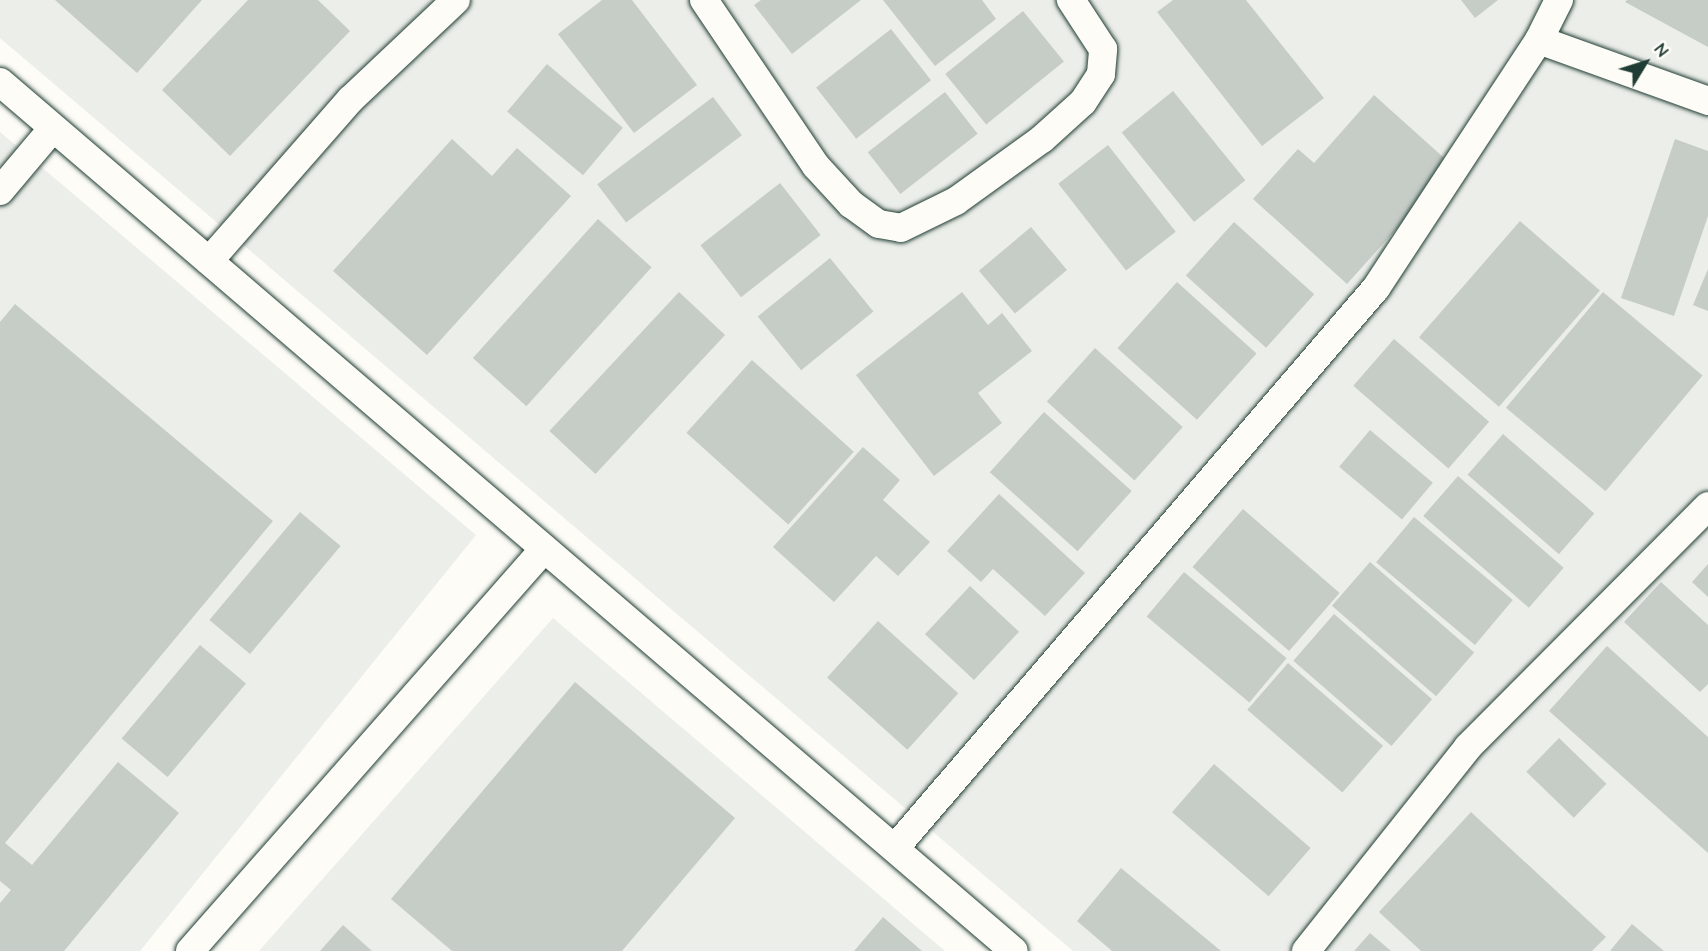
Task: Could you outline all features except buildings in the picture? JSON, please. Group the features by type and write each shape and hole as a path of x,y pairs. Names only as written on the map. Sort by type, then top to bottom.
{"street":[{"path":"209,261 351,99 456,0"},
{"path":"704,0 816,166 851,204 879,224 901,228 956,201 1042,139 1083,102 1101,74 1103,49 1071,0"},
{"path":"895,848 1376,288 1538,40 1559,0"},
{"path":"1538,40 1708,101"},
{"path":"0,82 1014,951"},
{"path":"0,191 53,128"},
{"path":"1306,951 1468,747 1708,506"},
{"path":"190,951 544,549"}],"shaded area":[{"path":"0,0 1708,0 1708,951 1073,951 0,38"},
{"path":"0,132 476,535 140,951 0,951"},
{"path":"553,618 945,951 259,951"}]}
